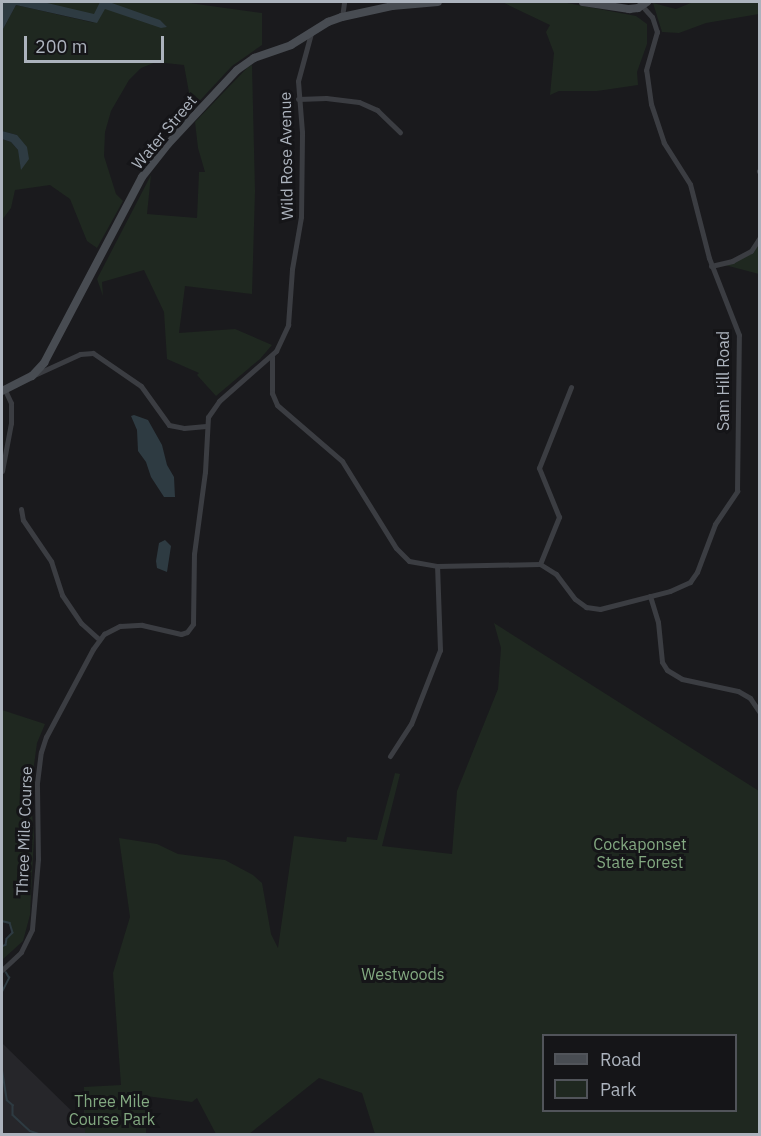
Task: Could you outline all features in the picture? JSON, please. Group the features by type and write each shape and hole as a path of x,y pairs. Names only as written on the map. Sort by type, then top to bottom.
{"main road":[{"name":"Water Street","path":"3,391 32,376 53,350 134,190 150,165 237,70 254,58 291,45 342,17 392,6 438,2"},
{"path":"583,2 629,9 645,4"}],"street":[{"path":"342,17 344,2"},
{"name":"Sam Hill Road","path":"540,564 556,574 570,595 586,607 608,608 680,588 693,579 715,524 737,491 739,331 711,266 690,184 664,143 651,104 646,70 657,32 645,4"},
{"name":"Wild Rose Avenue","path":"206,426 215,405 272,356 281,343 288,325 291,275 301,226 302,132 298,99 299,75 311,33"},
{"path":"298,99 326,98 358,102 377,110 400,132"},
{"path":"711,266 732,261 752,251 759,237"},
{"path":"21,509 24,520 51,561 65,601 81,623 99,639 109,631 127,625 142,625 181,634 192,627 194,554 206,472 206,426 184,428 169,425 144,388 93,353 80,354 32,376"},
{"path":"272,356 272,393 277,405 342,461 400,554 414,562 437,566 540,564 559,517 539,468 571,387"},
{"path":"2,471 11,423 11,403 3,391"},
{"path":"390,756 411,724 440,650 437,566"},
{"path":"650,596 658,622 662,662 667,670 682,679 738,691 750,698 759,713"},
{"name":"Three Mile Course","path":"2,970 21,952 32,929 38,859 37,783 41,752 46,737 99,639"}],"shaded area":[{"path":"2,2 43,2 94,14 100,2 109,2 160,20 167,27 161,28 105,9 97,23 16,5 2,31"},
{"path":"2,131 17,135 27,147 29,159 21,170 18,150 11,142 2,139"},
{"path":"131,416 148,420 162,445 167,465 174,477 175,497 164,497 138,451 137,430"},
{"path":"165,540 171,546 167,572 157,568 156,561 159,543"},
{"path":"2,1043 84,1123 84,1087 146,1134 2,1134"}],"green space":[{"path":"43,2 182,2 262,13 262,45 232,66 192,109 184,65 156,62 141,68 129,80 111,111 105,132 104,156 116,194 123,201 97,248 87,241 70,199 50,185 15,190 11,208 2,220 2,139 11,142 18,150 19,164 17,135 2,131 2,31 16,5 95,23"},
{"path":"502,2 562,2 636,16 647,24 647,44 637,72 638,85 597,91 559,91 550,95 554,53 546,32 550,25"},
{"path":"693,2 759,2 759,14 706,23 679,33 662,32 653,3 676,9"},
{"path":"252,65 255,191 252,294 185,286 179,333 235,329 272,345 260,359 216,396 197,375 199,373 167,359 164,312 144,270 102,282 103,296 97,279 151,175 147,214 197,218 199,172 205,172 198,148 195,122"},
{"path":"759,243 759,274 721,264 753,251"},
{"path":"494,623 759,791 759,1134 375,1134 362,1093 319,1078 249,1134 216,1134 197,1098 192,1102 146,1096 146,1134 85,1134 84,1087 121,1085 113,973 130,917 119,838 157,844 178,854 225,860 253,875 262,883 271,934 278,948 294,836 346,842 347,837 377,840 395,773 400,774 382,846 452,854 457,791 498,689 501,648"},
{"path":"2,710 45,724 37,743 31,803 34,836 30,915 23,941 2,960 2,946 12,931 9,924 2,922"}],"waterway":[{"path":"2,921 10,923 13,933 7,939 6,945 2,947"},
{"path":"2,992 9,978 6,973"},
{"path":"2,1067 7,1100 13,1105 13,1115 30,1131 39,1134"}],"park label":[{"name":"Cockaponset State Forest","path":"640,853"},
{"name":"Westwoods","path":"403,974"},
{"name":"Three Mile Course Park","path":"112,1110"}]}
